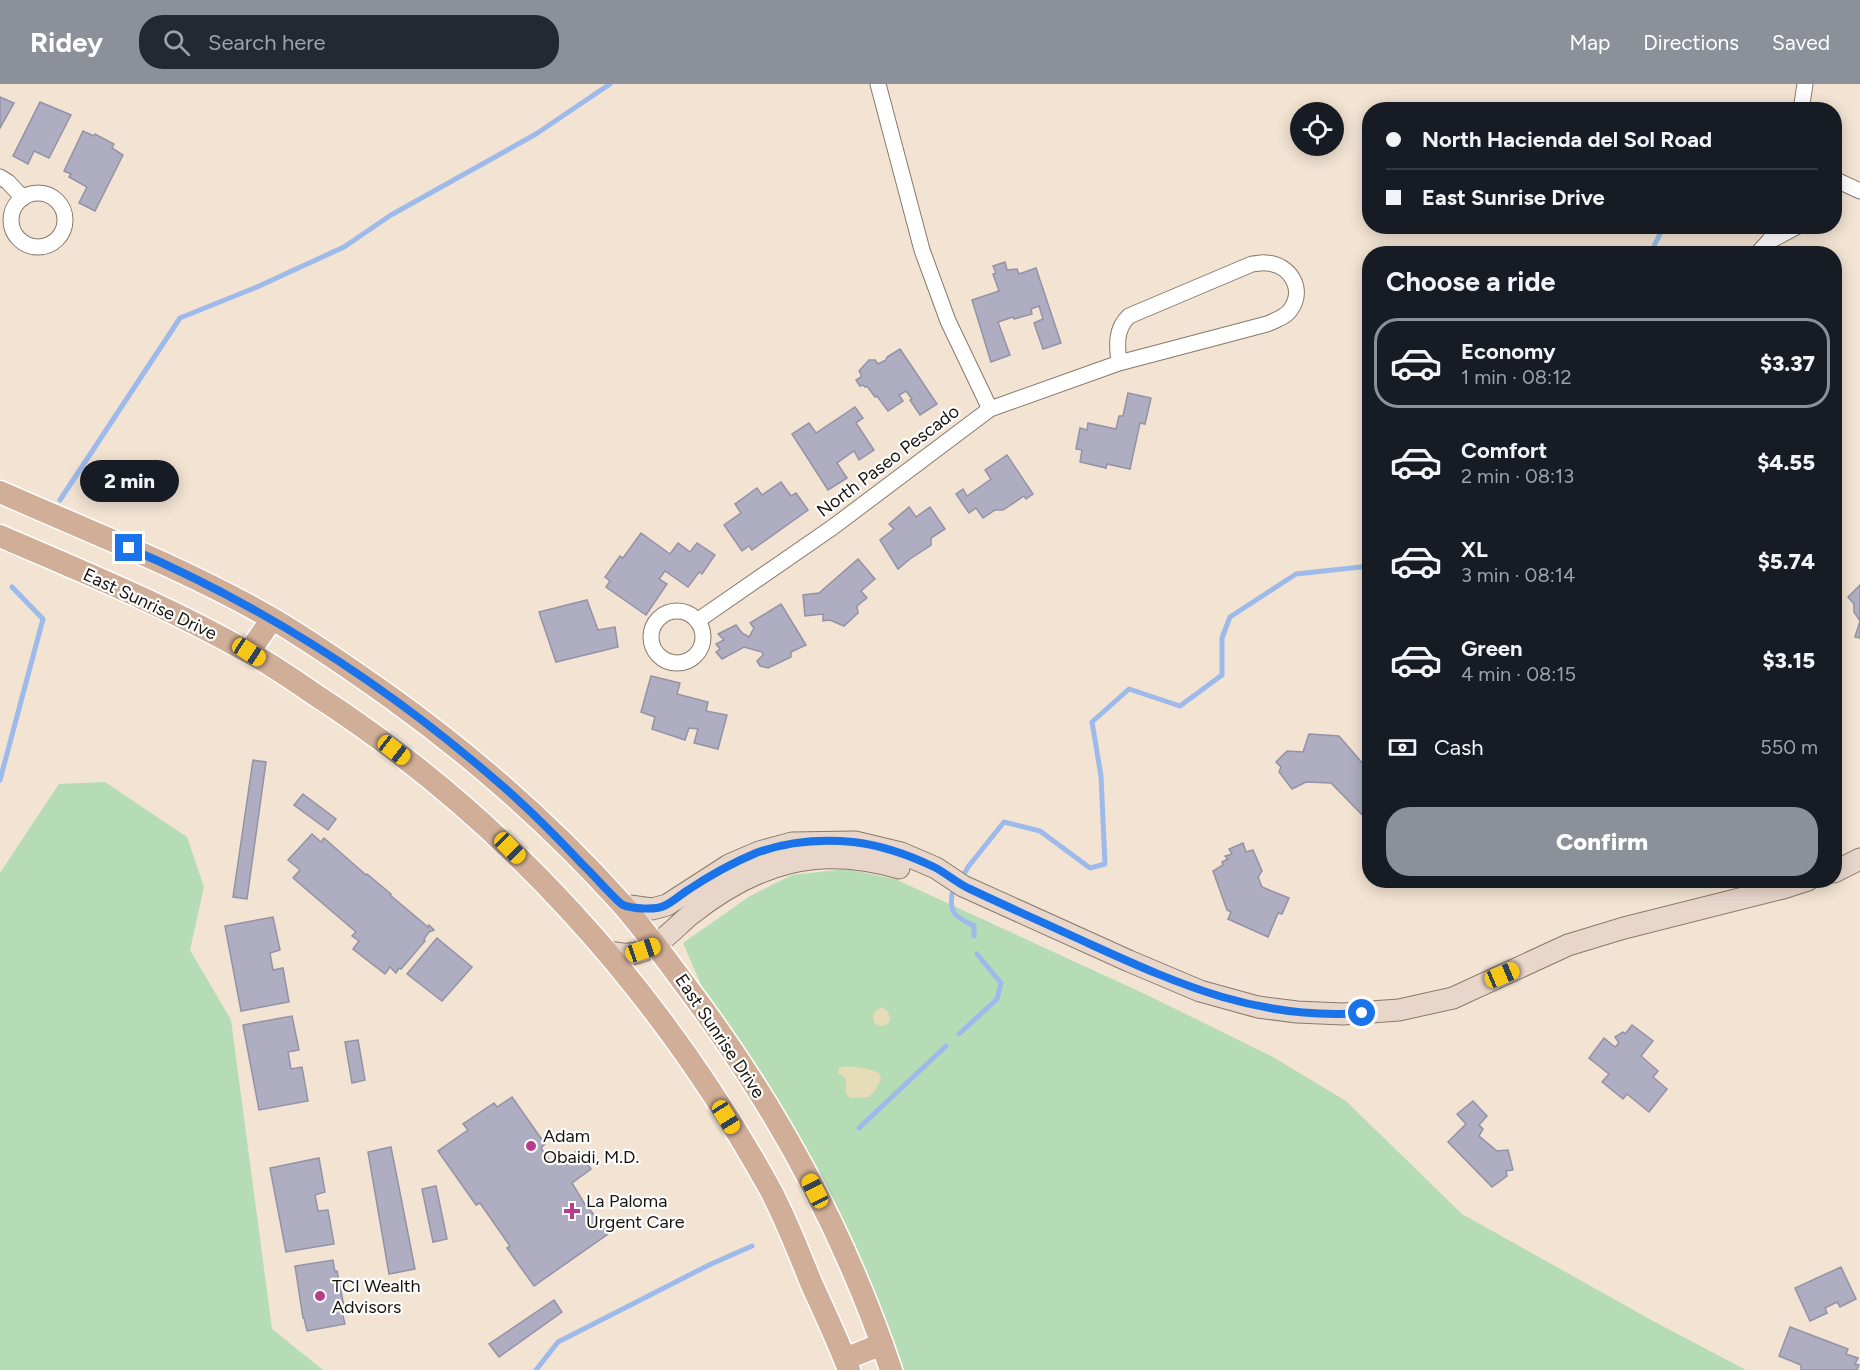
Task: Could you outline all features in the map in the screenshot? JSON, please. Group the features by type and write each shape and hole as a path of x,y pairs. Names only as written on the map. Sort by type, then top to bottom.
{"main road":[{"name":"East Sunrise Drive","path":"0,492 151,558 272,619 356,673 433,728 543,822 622,905 656,945 721,1031 768,1106 806,1173 842,1245 891,1370"},
{"name":"East Sunrise Drive","path":"0,536 129,591 249,652 362,725 458,801 510,848 568,906 607,952 691,1062 771,1191 847,1364"},
{"path":"249,652 272,619"},
{"path":"847,1364 882,1344"}],"street":[{"path":"878,84 922,250 948,321 990,409"},
{"path":"1802,102 1805,84"},
{"path":"0,177 23,198"},
{"path":"1842,182 1860,190"},
{"path":"1764,246 1774,234"},
{"path":"1768,242 1783,234"},
{"name":"North Paseo Pescado","path":"697,621 833,528 990,409 1119,363 1282,318 1296,300 1297,285 1292,275 1282,267 1267,262 1252,264 1129,316 1118,334 1119,363"},
{"path":"622,905 652,909 667,905 729,865 759,852 792,843 855,842 901,853 936,868 963,886 1118,957 1200,991 1258,1007 1343,1014 1399,1010 1453,998 1568,945 1624,928 1784,888"},
{"path":"607,952 630,954 656,945 691,915 745,878 770,867 802,859 858,859 893,866 936,882 963,886"},
{"path":"1842,868 1860,860"}],"green space":[{"path":"105,782 187,837 204,887 190,950 231,1020 272,1329 323,1370 0,1370 0,873 59,784"},
{"path":"846,869 895,879 1147,995 1273,1057 1346,1101 1462,1214 1653,1321 1746,1370 891,1370 882,1344 721,1031 683,943 750,896 792,875"}],"sand":[{"path":"882,1007 888,1012 890,1019 888,1024 881,1026 875,1024 873,1017 875,1011"},
{"path":"839,1068 871,1070 879,1073 881,1079 869,1097 850,1098 846,1093 846,1079 838,1073"}],"building":[{"path":"0,97 14,103 0,128"},
{"path":"40,102 71,115 49,158 34,151 28,164 13,156"},
{"path":"83,131 94,136 95,134 114,144 112,148 123,155 95,211 79,203 87,187 69,177 71,174 64,171"},
{"path":"1005,262 1007,270 1017,269 1019,274 1036,268 1061,343 1043,349 1034,323 1043,319 1039,306 1031,309 1032,314 998,322 1010,355 991,362 972,300 999,291 993,274 996,273 993,266"},
{"path":"900,349 937,404 920,415 906,391 899,395 903,401 888,411 867,386 860,386 856,380 861,377 859,371 869,360 875,360 878,364"},
{"path":"1128,393 1151,398 1145,424 1140,423 1130,469 1107,464 1106,468 1080,462 1082,450 1076,449 1080,428 1087,430 1088,423 1116,429 1119,416 1123,416"},
{"path":"855,407 863,418 856,423 874,450 859,460 854,451 837,463 847,478 828,490 792,434 809,423 816,433"},
{"path":"1007,455 1033,494 1026,499 1024,496 1003,510 995,510 983,518 976,508 969,513 956,494 963,489 967,496 991,479 985,470"},
{"path":"781,482 791,496 796,493 808,510 752,550 749,546 742,551 724,525 741,513 735,504 757,488 762,495"},
{"path":"909,507 916,517 930,507 945,529 931,538 931,545 898,569 880,540 894,529 889,524"},
{"path":"641,533 670,554 678,543 690,552 697,543 715,555 702,574 699,572 688,587 665,571 659,579 667,584 646,615 606,587 610,581 605,577 620,556 623,558"},
{"path":"858,559 875,579 861,591 867,598 857,606 858,613 844,626 830,620 823,621 823,614 805,616 803,595 819,593"},
{"path":"1860,585 1860,621 1854,612 1854,604 1848,597"},
{"path":"587,600 598,630 615,627 618,647 556,662 539,612"},
{"path":"781,604 806,645 791,652 791,657 768,668 760,666 757,661 763,655 762,652 744,647 722,659 716,652 720,649 716,644 724,640 718,634 736,625 742,633 749,637 754,628 750,623"},
{"path":"1860,621 1860,638 1855,637"},
{"path":"651,676 680,683 677,694 708,702 706,711 727,715 718,749 694,743 698,729 689,728 685,740 652,729 655,717 641,712"},
{"path":"1309,734 1339,736 1362,763 1362,815 1331,783 1306,782 1292,789 1279,772 1281,767 1276,762 1287,751 1303,752"},
{"path":"253,760 266,762 247,899 233,897"},
{"path":"303,794 336,819 328,830 294,805"},
{"path":"312,834 321,842 324,838 434,930 429,932 425,941 396,973 390,967 385,974 353,949 359,941 352,936 356,932 293,878 300,870 288,860"},
{"path":"1243,843 1246,852 1253,850 1262,871 1258,877 1262,887 1289,898 1282,914 1278,913 1268,937 1228,919 1231,912 1227,910 1213,871 1228,859 1225,856 1232,854 1229,849"},
{"path":"273,917 280,950 270,953 273,970 283,968 289,1002 241,1011 225,926"},
{"path":"437,938 472,967 442,1001 407,974"},
{"path":"292,1016 299,1050 288,1052 291,1069 302,1067 308,1101 259,1110 243,1025"},
{"path":"1632,1025 1653,1041 1641,1056 1658,1071 1653,1077 1667,1089 1649,1112 1627,1094 1623,1099 1602,1082 1609,1074 1589,1058 1604,1038 1615,1047 1619,1043 1615,1037 1623,1032 1625,1034"},
{"path":"358,1040 365,1080 352,1083 345,1042"},
{"path":"512,1097 545,1144 541,1148 551,1162 554,1159 558,1164 578,1150 591,1169 572,1183 587,1208 608,1234 534,1286 507,1248 510,1246 480,1203 476,1205 438,1151 468,1130 463,1124 494,1103 497,1107"},
{"path":"1473,1101 1487,1116 1479,1125 1483,1129 1479,1136 1497,1151 1508,1150 1513,1170 1506,1171 1507,1176 1492,1187 1448,1142 1466,1124 1457,1114"},
{"path":"391,1147 415,1269 389,1274 368,1152"},
{"path":"319,1158 325,1192 315,1195 318,1211 328,1210 334,1244 286,1252 270,1168"},
{"path":"436,1186 447,1239 433,1242 422,1189"},
{"name":"TCI Wealth Advisors","path":"333,1260 345,1311 342,1312 345,1324 307,1331 295,1266"},
{"path":"1841,1267 1856,1299 1840,1307 1837,1302 1825,1308 1827,1313 1810,1321 1795,1288"},
{"path":"554,1300 562,1312 499,1357 489,1344"},
{"path":"1790,1327 1848,1349 1846,1354 1858,1358 1855,1364 1859,1365 1857,1370 1801,1370 1801,1365 1779,1356"}],"waterway":[{"path":"60,500 180,318 257,287 344,247 391,215 536,134 610,84"},
{"path":"1654,246 1660,234"},
{"path":"963,876 1004,822 1040,831 1090,868 1105,864 1101,776 1092,722 1129,689 1180,706 1222,675 1222,638 1230,617 1296,574 1362,567"},
{"path":"0,780 43,619 12,587"},
{"path":"952,894 953,911 974,926 974,936"},
{"path":"959,1034 997,999 1001,983 977,954"},
{"path":"859,1128 946,1046"},
{"path":"536,1370 558,1342 709,1265 752,1246"}],"place":[{"name":"Adam Obaidi, M.D.","path":"531,1146"},
{"name":"La Paloma Urgent Care","path":"572,1211"},
{"name":"TCI Wealth Advisors","path":"320,1296"}],"route":[{"path":"129,548 272,619 356,673 433,728 543,822 622,905 652,909 667,905 729,865 759,852 792,843 855,842 901,853 936,868 963,886 1200,991 1258,1007 1297,1012 1362,1013"}]}
